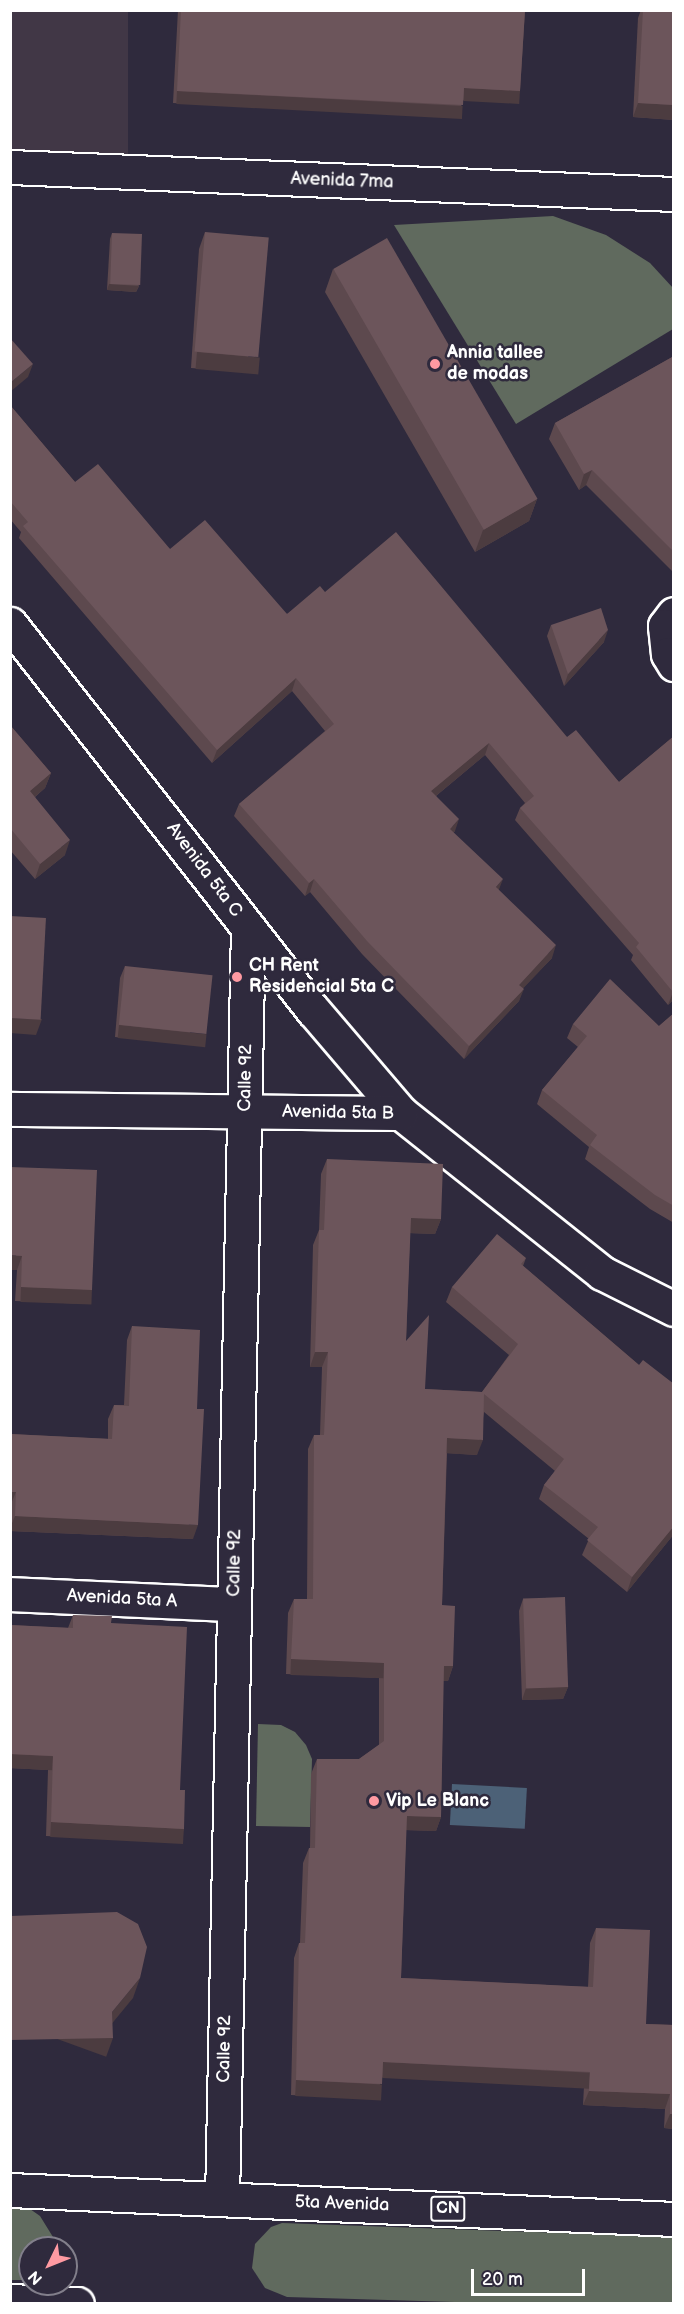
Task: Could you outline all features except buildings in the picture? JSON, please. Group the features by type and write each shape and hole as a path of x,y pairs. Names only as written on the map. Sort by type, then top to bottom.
{"main road":[{"name":"Avenida 7ma","path":"10,167 673,194"},
{"path":"669,620 668,654 674,664"},
{"name":"Avenida 5ta C","path":"10,624 248,928 401,1113"},
{"name":"Calle 92","path":"222,2199 248,928"},
{"name":"Avenida 5ta B","path":"10,1108 401,1113 602,1273 674,1309"},
{"name":"Avenida 5ta A","path":"10,1594 234,1604"},
{"name":"5ta Avenida","path":"10,2190 674,2219"},
{"path":"10,2301 76,2304"}],"shaded area":[{"path":"11,11 128,11 128,167 11,167"}],"green space":[{"path":"553,216 606,235 650,263 673,288 673,329 516,424 394,225"},
{"path":"258,1724 281,1725 295,1732 306,1745 312,1759 310,1827 256,1826"},
{"path":"11,2207 30,2209 40,2216 52,2236 18,2236 18,2280 11,2280"},
{"path":"282,2223 673,2237 673,2303 488,2303 287,2297 265,2288 252,2268 255,2244 271,2227"}],"water":[{"path":"452,1784 527,1788 525,1829 450,1825"}],"place":[{"name":"Annia tallee de modas","path":"435,364"},
{"name":"CH Rent Residencial 5ta C","path":"237,977"},
{"name":"Vip Le Blanc","path":"374,1801"}]}
